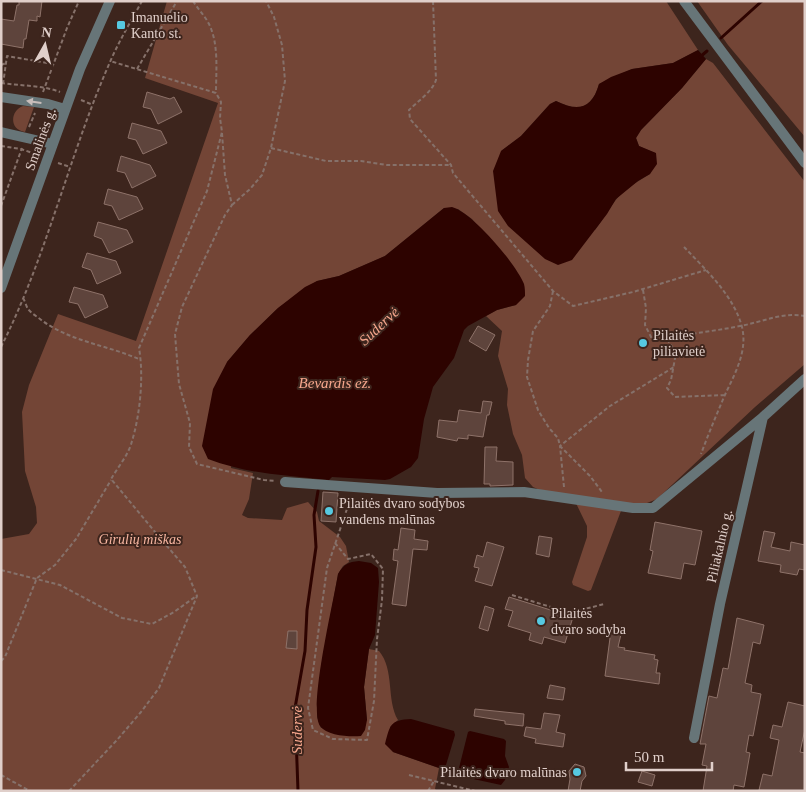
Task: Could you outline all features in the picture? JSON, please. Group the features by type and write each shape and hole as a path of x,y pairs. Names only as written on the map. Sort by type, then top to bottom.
{"street":[{"name":"Smalinės g.","path":"1,288 90,43 110,1"},
{"path":"684,1 805,163"},
{"path":"2,93 66,109"},
{"path":"1,132 53,144"},
{"path":"286,482 437,493 524,492 633,508 653,508 763,417 805,379"},
{"name":"Piliakalnio g.","path":"694,738 732,552 763,417"}],"path":[{"path":"1,347 12,326 110,61 142,1"},
{"path":"137,69 177,1"},
{"path":"193,1 209,24 213,36 216,92 221,102 220,118 225,175 232,205"},
{"path":"264,480 197,464 189,447 190,423 179,384 176,334 182,307 225,215 232,205 250,190 262,175 270,148 286,81 282,45 274,17 266,1"},
{"path":"433,1 436,80 434,87 410,110 410,119 451,165 453,173 553,291 572,306 643,289 706,270"},
{"path":"2,93 7,56 53,64"},
{"path":"110,61 216,92"},
{"path":"1,65 6,63"},
{"path":"2,83 36,88 46,87 93,104"},
{"path":"1,661 5,657 37,578 55,565 76,539 132,443 139,403 141,360 139,348 207,191 222,132"},
{"path":"270,148 326,161 361,161 387,165 451,165"},
{"path":"684,247 727,296 742,326 744,336 742,354 699,458"},
{"path":"643,289 646,308 645,325 651,337 667,339 686,334 742,326 791,314 805,316"},
{"path":"553,291 550,306 533,331 527,377 538,410 549,428 558,438 566,498"},
{"path":"23,297 28,309 64,334 141,360"},
{"path":"667,339 676,353 674,367 667,388 675,398 725,395"},
{"path":"560,446 610,406 674,367"},
{"path":"560,446 590,476 610,505"},
{"path":"69,791 129,726 159,688 197,596 185,566 111,479"},
{"path":"335,543 348,559 371,554 383,569 374,702 368,740 334,739 313,730 308,708 327,568 335,543 350,500 374,503"},
{"path":"1,570 60,585 122,618 152,624 197,596"},
{"path":"512,594 570,612 604,604"},
{"path":"1,775 30,791"},
{"path":"409,775 474,791"},
{"path":"428,791 434,781"}],"green space":[{"name":"Girulių miškas","path":"167,1 666,1 698,50 673,63 632,69 599,84 592,99 583,106 571,106 556,101 550,104 521,136 501,151 595,230 618,197 650,174 655,153 639,146 636,138 641,130 682,88 706,59 713,63 805,182 805,364 755,407 657,499 647,503 624,503 591,590 588,591 573,585 572,582 587,537 587,526 572,495 540,490 533,487 525,478 522,455 513,434 507,405 508,389 498,356 502,331 486,316 497,310 516,305 504,256 472,219 458,209 444,208 385,256 339,276 317,281 278,308 250,335 227,362 231,468 253,473 249,499 242,515 248,518 282,520 287,508 308,502 317,512 319,521 340,537 346,546 349,562 343,566 338,574 321,667 317,717 321,728 367,720 364,687 369,649 379,651 387,667 392,703 398,720 390,727 393,752 439,768 435,789 437,791 1,791 1,539 29,534 37,523 36,507 25,471 22,412 29,385 58,314 136,341 218,103 145,78"},
{"path":"697,1 805,1 805,137 728,45"},
{"path":"23,106 34,107 25,132 16,127 13,119 16,111"}],"water":[{"path":"698,50 706,59 682,88 641,130 636,138 639,146 656,153 657,164 650,174 616,199 572,260 558,265 545,259 508,226 498,211 493,171 501,151 521,136 550,104 556,101 571,106 583,106 592,99 599,84 611,77 632,69 673,63"},
{"name":"Bevardis ež.","path":"452,207 471,219 503,252 524,284 525,296 516,305 497,310 464,330 454,358 433,387 424,419 418,458 411,467 385,480 332,477 329,480 276,475 222,464 208,459 202,446 213,389 227,362 250,335 278,308 305,287 317,281 339,276 385,256 444,208"},
{"path":"359,561 371,563 378,568 379,582 375,635 369,649 364,687 367,720 365,730 361,736 345,736 328,732 320,726 317,715 317,698 323,653 338,574 347,564"},
{"path":"411,719 454,731 455,735 446,765 439,768 393,752 385,744 388,732 395,722"},
{"path":"468,732 506,741 505,756 509,767 505,780 501,785 464,777 460,774 459,768"}],"building":[{"path":"19,1 42,1 40,17 37,16 37,21 29,20 23,48 1,44 1,19 14,21"},
{"path":"147,92 170,99 174,97 182,112 158,124 151,109 143,107"},
{"path":"132,123 161,131 167,143 143,154 136,140 128,138"},
{"path":"121,156 150,165 156,176 132,188 125,173 117,171"},
{"path":"108,189 137,197 143,209 119,220 112,206 104,204"},
{"path":"98,222 127,230 133,242 109,253 102,239 94,236"},
{"path":"87,253 116,261 121,273 97,284 91,270 82,267"},
{"path":"74,287 103,295 108,307 85,318 78,304 69,302"},
{"path":"478,326 495,335 486,351 469,341"},
{"path":"483,401 492,402 489,415 487,415 483,437 468,435 468,439 458,438 457,441 437,437 439,420 457,422 459,410 481,413"},
{"path":"485,447 497,447 496,461 513,462 513,485 490,486 490,484 484,484"},
{"name":"Pilaitės dvaro sodybos vandens malūnas","path":"323,492 338,493 336,522 321,521"},
{"path":"655,522 702,531 695,565 684,563 681,579 648,573 653,551 650,550"},
{"path":"401,528 415,530 414,539 428,541 427,550 413,549 406,606 392,604 398,561 393,560 394,549 398,550"},
{"path":"764,531 775,533 771,547 790,551 791,542 805,545 805,570 799,569 797,575 780,572 781,565 758,561"},
{"path":"539,536 552,538 549,557 536,554"},
{"path":"487,542 504,547 492,586 475,581 479,568 474,567 477,555 483,557"},
{"name":"Pilaitės dvaro sodyba","path":"509,597 573,617 565,643 544,637 542,644 529,640 531,633 508,626 513,611 505,609"},
{"path":"485,606 494,609 488,631 479,628"},
{"path":"737,618 764,625 760,644 753,642 745,683 752,685 751,692 761,694 753,736 749,735 746,752 750,753 744,787 734,785 733,791 703,791 707,766 702,765 706,744 700,744 709,696 717,698 723,668 728,669"},
{"path":"607,627 622,630 618,647 625,648 624,650 655,655 654,659 658,660 656,673 660,673 659,684 605,676 610,638 605,637"},
{"path":"288,631 297,631 297,649 286,648"},
{"path":"550,685 565,688 563,700 547,698"},
{"path":"788,702 805,706 805,729 800,752 805,753 805,791 759,790 763,774 772,776 779,740 770,738 773,725 782,727"},
{"path":"475,709 524,714 523,726 505,724 505,721 474,716"},
{"path":"544,713 560,715 556,732 565,734 563,747 535,743 536,739 524,736 526,727 541,729"},
{"name":"Pilaitės dvaro malūnas","path":"575,764 584,767 586,776 582,781 580,791 568,791 569,771"},
{"path":"642,771 655,775 652,786 638,782"}],"waterway":[{"name":"Sudervė","path":"721,38 762,1"},
{"name":"Sudervė","path":"700,57 707,51"},
{"name":"Sudervė","path":"298,791 295,708 305,651 307,610 316,547 314,515 318,491"}],"place":[{"name":"Imanuelio Kanto st.","path":"121,25"},
{"name":"Pilaitės piliavietė","path":"643,343"},
{"name":"Pilaitės dvaro sodybos vandens malūnas","path":"329,511"},
{"name":"Pilaitės dvaro sodyba","path":"541,621"},
{"name":"Pilaitės dvaro malūnas","path":"577,772"}]}
